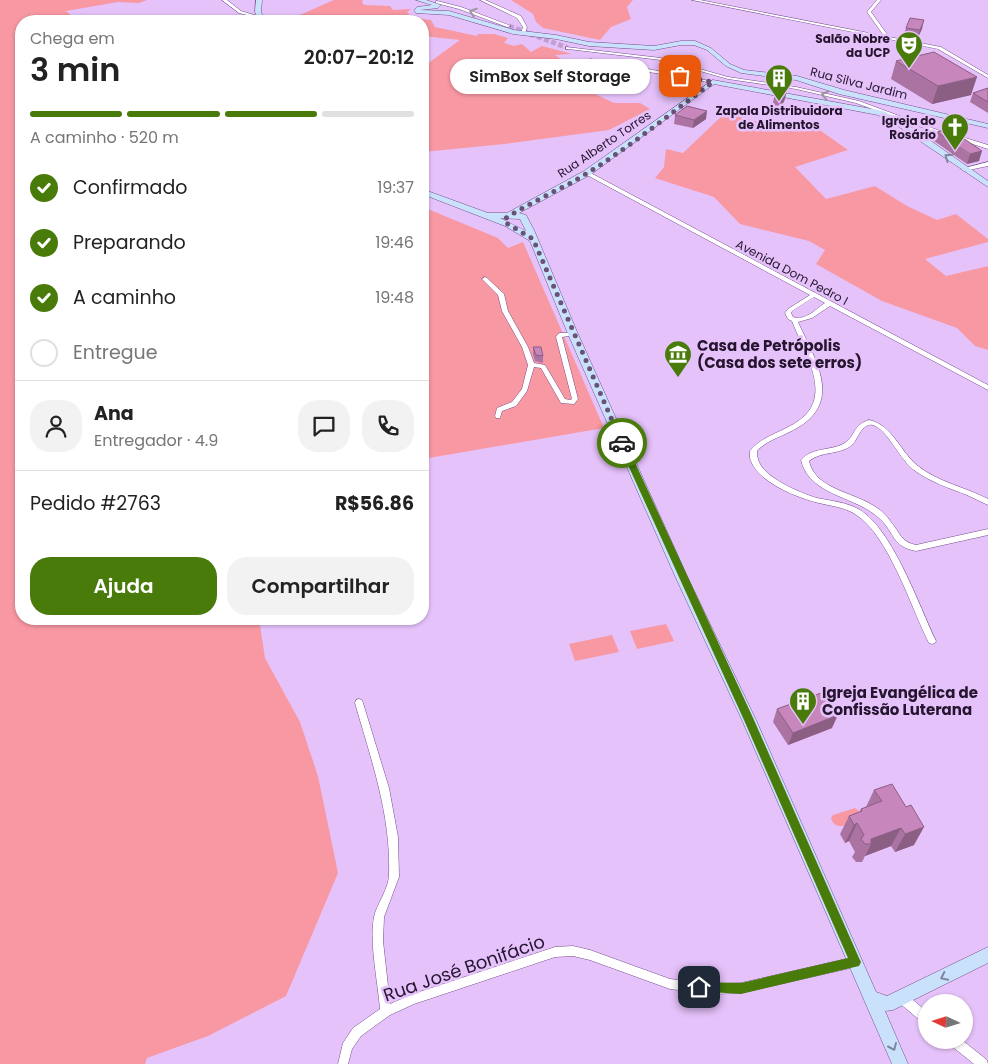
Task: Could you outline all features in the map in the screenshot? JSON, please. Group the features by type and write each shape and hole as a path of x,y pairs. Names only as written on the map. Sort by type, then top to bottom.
{"main road":[{"path":"259,0 260,15"},
{"path":"419,0 437,4"},
{"name":"Rua Silva Jardim","path":"437,4 436,7 419,8 417,11 423,13 450,13 505,30 606,46 657,48 681,42 695,43 709,49 728,65 743,72 791,77 842,92 988,126"},
{"path":"713,82 880,113 896,120 988,185"},
{"name":"Rua Alberto Torres","path":"507,220 587,173 713,82"},
{"path":"429,194 486,216 520,224 530,205"},
{"path":"524,219 573,334 681,576 749,720 900,1064"},
{"path":"507,220 533,239"},
{"path":"881,1020 894,1001 988,955"},
{"path":"872,998 894,1001"}],"street":[{"path":"224,0 240,12 248,15"},
{"path":"431,0 437,4 460,8 509,26"},
{"path":"482,0 519,18 525,27 523,33"},
{"path":"694,0 939,48 988,77"},
{"path":"878,0 869,12 887,37"},
{"path":"568,48 661,59 728,78 796,88 857,102 922,126 988,147"},
{"path":"592,60 713,82"},
{"path":"632,90 648,70"},
{"path":"964,169 988,164"},
{"name":"Avenida Dom Pedro I","path":"587,173 812,296 988,388"},
{"path":"485,280 501,294 505,311 525,347 531,366 525,389 514,404 499,410 498,416"},
{"path":"812,296 788,312 790,318 795,320 804,319 828,304"},
{"path":"795,320 816,368 819,397 809,419 796,427 764,440 754,448 755,460 759,468 772,480 788,490 812,499 857,511 886,543 896,559 914,604 932,641"},
{"path":"531,366 543,366 563,401 572,402 575,399 575,394 559,337 560,335 573,334"},
{"path":"988,502 974,494 934,479 920,470 901,453 888,433 873,422 865,422 847,444 810,454 805,460 805,468 813,478 878,512 889,524 902,544 916,548 988,532"},
{"path":"886,543 897,539"},
{"path":"359,703 384,788 393,837 394,877 379,917 378,941 386,1011"},
{"name":"Rua José Bonifácio","path":"343,1064 347,1047 358,1032 386,1011 432,993 555,952 574,951 670,984 713,989 741,988 855,962"},
{"path":"894,1001 918,1014"},
{"path":"965,1049 983,1064"}],"shaded area":[{"path":"0,0 147,0 139,3 118,2 66,11 71,15 15,15 15,625 260,625 265,658 300,722 318,776 338,873 286,996 208,1036 147,1058 145,1064 0,1064"},
{"path":"334,0 363,0 364,5 390,6 393,10 411,9 407,12 410,15 300,15"},
{"path":"511,0 633,0 627,7 631,19 611,27 600,40 543,28 536,22 533,14"},
{"path":"429,20 435,27 477,36 478,34 494,34 508,38 504,43 514,46 522,44 531,52 542,46 572,54 555,55 575,69 589,74 603,88 595,94 614,103 640,103 650,109 609,130 504,144 429,151 429,63 460,40 429,37"},
{"path":"726,112 774,127 788,129 814,126 848,150 795,167 826,199 875,186 907,206 937,220 956,214 988,239 988,242 925,259 946,276 988,266 988,350 975,346 957,328 882,301 816,264 825,250 809,241 740,224 714,197 655,178 664,167 666,149 683,153"},
{"path":"429,209 498,238 508,248 523,242 604,428 429,458"},
{"path":"666,624 674,641 637,649 630,631"},
{"path":"612,635 619,652 575,661 569,644"},
{"path":"855,808 862,813 862,820 844,826 833,823 831,818 833,815"}],"building":[{"path":"910,18 924,20 920,30 906,28"},
{"path":"934,52 977,77 938,86 896,61"},
{"path":"670,71 679,73 673,81 665,80"},
{"path":"781,80 789,81 783,90 776,89"},
{"path":"988,88 988,102 973,93"},
{"path":"687,106 707,111 694,120 675,115"},
{"path":"950,129 982,151 970,154 937,132"},
{"path":"533,347 541,347 543,356 536,355"},
{"path":"821,693 838,715 793,733 777,709"},
{"path":"892,784 906,807 911,805 924,827 905,834 901,828 871,839 871,844 865,844 861,839 864,835 857,823 854,825 849,816 882,801 874,790"}],"tunnel":[{"path":"509,26 568,48"}],"way so far":[{"path":"622,443 533,239 506,223 504,218 587,173 713,82 680,76"}],"place":[{"name":"Salão Nobre da UCP","path":"909,69"},
{"name":"SimBox Self Storage","path":"680,76"},
{"name":"Zapala Distribuidora de Alimentos","path":"779,102"},
{"name":"Igreja do Rosário","path":"955,151"},
{"name":"Casa de Petrópolis (Casa dos sete erros)","path":"678,378"},
{"name":"Igreja Evangélica de Confissão Luterana","path":"803,725"}],"route":[{"path":"622,443 681,576 749,720 855,962 741,988 713,989 699,987"}]}
